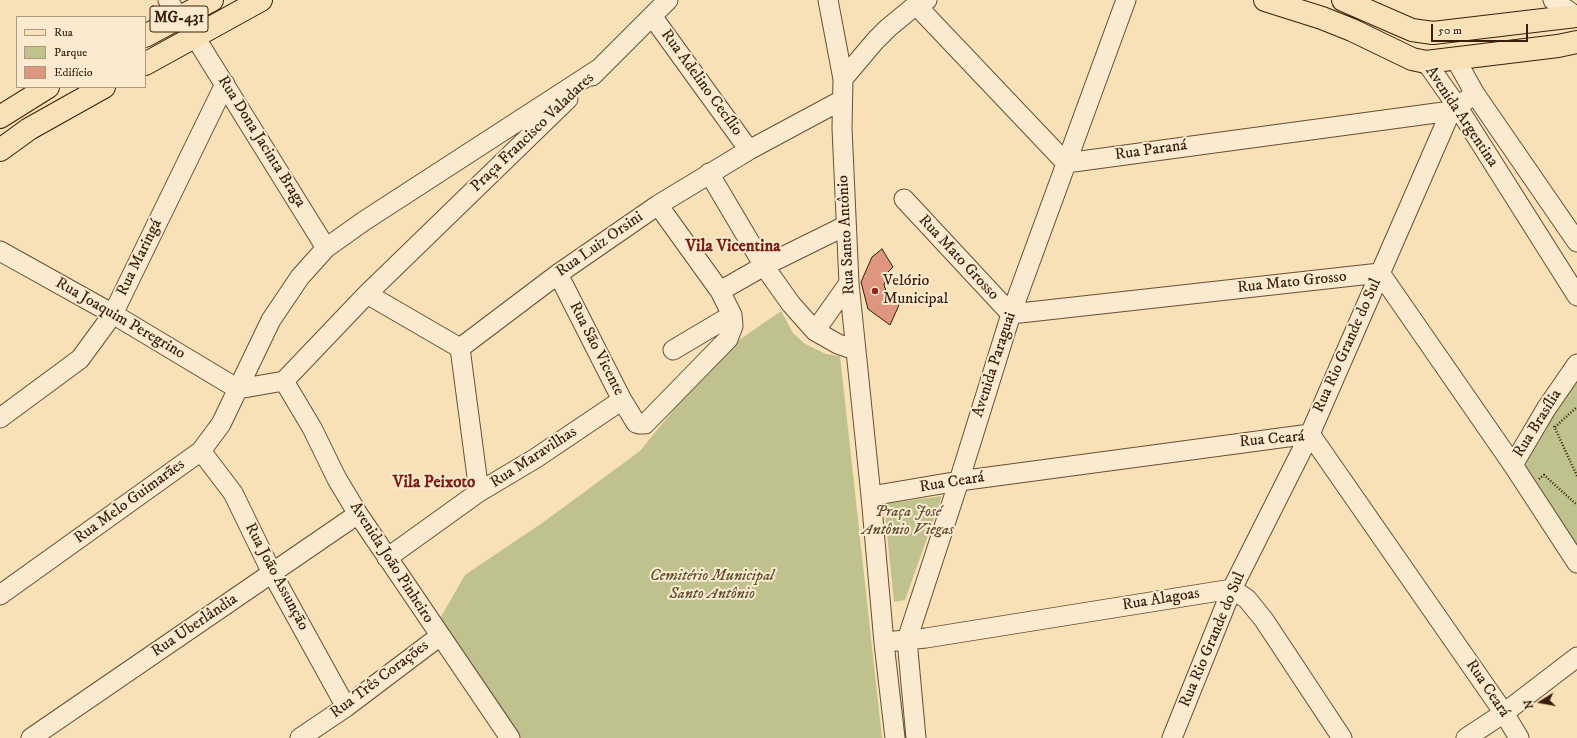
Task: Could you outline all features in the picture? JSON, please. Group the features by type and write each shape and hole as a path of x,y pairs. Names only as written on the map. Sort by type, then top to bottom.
{"main road":[{"name":"MG-431","path":"146,35 212,0"},
{"path":"146,63 261,0"},
{"name":"Avenida Argentina","path":"1265,0 1322,18 1352,30 1412,59 1426,62"},
{"path":"1343,0 1412,30 1433,33 1577,16"},
{"path":"1426,62 1558,46 1577,42"},
{"path":"0,117 46,88"},
{"path":"0,150 30,129 102,88"}],"street":[{"path":"168,0 179,18"},
{"path":"600,68 668,0"},
{"name":"Rua Santo Antônio","path":"828,0 843,79 842,100 845,226 855,350 870,496"},
{"name":"Avenida Paraguai","path":"916,738 907,640 959,481 1011,314 1126,0"},
{"path":"1553,0 1577,16"},
{"path":"843,79 888,28 922,2 1066,163"},
{"name":"Rua Adelino Cecílio","path":"652,16 749,150"},
{"name":"Rua Dona Jacinta Braga","path":"195,37 326,248"},
{"name":"Avenida Argentina","path":"1455,58 1475,94 1577,242"},
{"name":"Avenida Argentina","path":"1426,62 1454,108 1577,296"},
{"name":"Praça Francisco Valadares","path":"238,389 248,365 271,320 300,277 326,248 371,216 600,68"},
{"name":"Praça Francisco Valadares","path":"284,381 367,294 600,68"},
{"name":"Rua Maringá","path":"0,418 80,359 112,314 225,84"},
{"path":"1454,108 1475,94"},
{"name":"Rua Luiz Orsini","path":"460,348 558,274 658,205 749,150 842,100"},
{"name":"Rua Paraná","path":"1066,163 1454,108"},
{"name":"Rua Rio Grande do Sul","path":"1172,738 1232,589 1310,434 1454,108"},
{"path":"709,174 764,266 791,304 815,331 838,344 855,350"},
{"name":"Rua Mato Grosso","path":"904,199 1011,314 1380,273"},
{"path":"658,205 720,291 732,315 673,350"},
{"path":"720,291 764,266 845,226"},
{"name":"Rua Joaquim Peregrino","path":"0,251 112,314 238,389"},
{"path":"1380,273 1527,487 1577,563"},
{"name":"Rua São Vicente","path":"558,274 622,400 636,423 642,424 650,420 728,339 732,331 732,315"},
{"path":"815,331 849,283"},
{"path":"367,294 460,348 479,492"},
{"name":"Rua Brasília","path":"1512,465 1546,409 1577,364"},
{"path":"238,389 284,381"},
{"name":"Avenida João Pinheiro","path":"284,381 312,428 337,479 358,514 510,738"},
{"name":"Rua Melo Guimarães","path":"0,595 201,451 221,424 238,389"},
{"name":"Rua Maravilhas","path":"387,558 479,492 536,458 622,400"},
{"name":"Rua Ceará","path":"870,496 959,481 1310,434 1504,713 1519,738"},
{"name":"Rua João Assunção","path":"201,451 233,493 272,574 346,706"},
{"path":"870,496 895,738"},
{"name":"Rua Uberlândia","path":"32,738 358,514"},
{"path":"1232,589 1247,599 1264,620 1342,738"},
{"name":"Rua Alagoas","path":"907,640 1232,589"},
{"name":"Rua Três Corações","path":"300,738 346,706 440,636"},
{"path":"884,643 907,640"},
{"path":"1466,738 1504,713 1577,658"}],"path":[{"path":"1555,427 1577,407"},
{"path":"1546,409 1577,476"},
{"path":"1527,487 1536,482 1544,474 1577,505"}],"green space":[{"name":"Cemitério Municipal Santo Antônio","path":"781,311 793,333 805,344 826,354 840,356 882,738 521,738 438,622 465,575 545,521 640,451 719,354"},
{"path":"1577,374 1577,546 1525,466"},
{"name":"Praça José Antônio Viegas","path":"942,496 905,600 894,602 884,504"}],"building":[{"name":"Velório Municipal","path":"882,249 893,267 888,272 884,285 888,297 899,305 890,325 868,309 861,282 872,257"}],"place":[{"name":"Velório Municipal","path":"875,291"}],"district":[{"name":"Vila Vicentina","path":"733,247"},
{"name":"Vila Peixoto","path":"434,483"}]}
